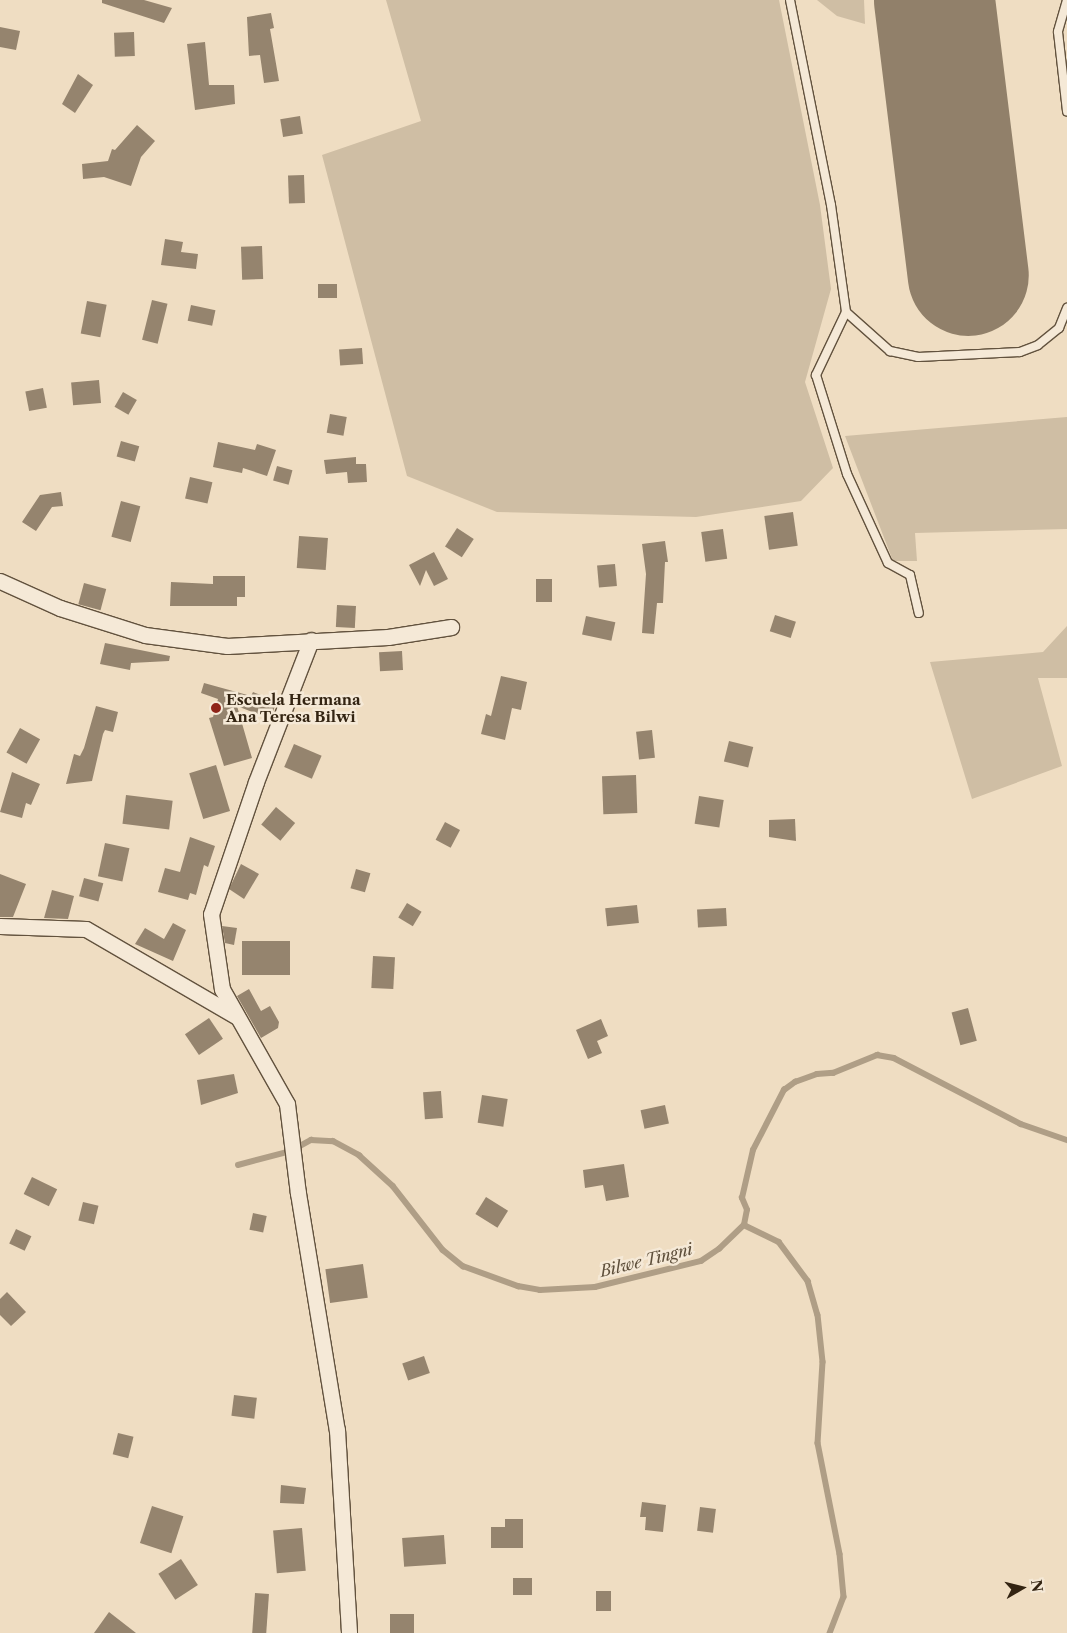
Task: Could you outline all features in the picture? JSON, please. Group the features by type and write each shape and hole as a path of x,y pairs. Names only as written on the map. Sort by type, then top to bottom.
{"street":[{"path":"0,581 60,608 145,635 227,646 388,637 452,627"},
{"path":"311,640 256,782 210,914 222,989 287,1104 298,1193 336,1430 349,1633"},
{"path":"0,926 86,929 238,1018"}],"lane":[{"path":"790,0 831,205 846,312 816,374 847,474 888,563 910,575 919,613"},
{"path":"1067,0 1058,32 1067,111"},
{"path":"846,312 890,350 918,357 1020,352 1038,345 1059,328 1067,308"}],"shaded area":[{"path":"386,0 779,0 820,205 831,289 805,382 833,468 801,501 696,517 497,512 407,476 322,155 421,121"},
{"path":"817,0 864,0 865,24 837,16"},
{"path":"1067,417 1067,529 915,533 917,561 893,561 845,436"},
{"path":"1067,626 1067,678 1038,678 1062,766 972,799 930,662 1043,652"}],"building":[{"path":"102,0 144,0 172,8 164,23 102,3"},
{"path":"271,13 274,28 270,29 279,81 264,83 260,55 249,56 247,17"},
{"path":"0,27 20,31 16,50 0,47"},
{"path":"134,32 135,56 115,57 114,33"},
{"path":"205,42 209,85 234,85 235,104 195,110 187,44"},
{"path":"78,74 93,85 75,113 62,104"},
{"path":"300,116 303,134 283,137 280,119"},
{"path":"137,125 155,141 141,157 131,186 104,177 83,179 82,164 108,161 112,149 115,150"},
{"path":"304,175 305,203 289,204 288,176"},
{"path":"165,239 183,242 181,252 198,254 196,269 161,265"},
{"path":"262,246 263,279 242,280 241,247"},
{"path":"318,284 337,284 337,298 318,298"},
{"path":"152,300 168,304 158,344 142,340"},
{"path":"87,301 107,305 100,337 81,333"},
{"path":"191,305 215,310 212,326 188,321"},
{"path":"362,348 363,364 340,366 339,350"},
{"path":"99,380 101,403 73,405 71,382"},
{"path":"43,388 47,408 29,411 25,391"},
{"path":"123,392 137,400 128,415 114,407"},
{"path":"330,414 347,417 343,436 327,433"},
{"path":"121,441 139,446 135,462 117,456"},
{"path":"218,442 255,450 257,444 276,450 267,476 243,468 242,473 213,467"},
{"path":"356,457 356,464 366,464 367,482 348,483 347,472 326,474 324,460"},
{"path":"277,466 292,470 289,485 273,480"},
{"path":"190,477 212,482 207,504 185,498"},
{"path":"61,492 63,506 52,507 36,531 22,522 40,495"},
{"path":"121,501 140,506 131,542 111,537"},
{"path":"793,512 798,546 769,550 764,516"},
{"path":"457,528 474,539 462,557 445,546"},
{"path":"723,529 727,559 705,562 701,532"},
{"path":"299,536 328,538 326,570 297,568"},
{"path":"665,541 668,562 665,562 663,603 657,603 654,634 642,633 646,574 642,544"},
{"path":"434,552 448,579 434,586 426,570 420,586 409,565"},
{"path":"615,564 617,586 599,587 597,566"},
{"path":"213,576 245,576 245,597 237,597 237,606 170,606 171,582 213,584"},
{"path":"536,579 552,579 552,602 536,602"},
{"path":"84,583 106,589 101,610 78,604"},
{"path":"337,605 356,606 355,628 336,627"},
{"path":"775,615 796,622 791,638 770,631"},
{"path":"586,616 615,622 611,641 582,635"},
{"path":"105,643 170,656 169,661 131,663 130,670 100,664"},
{"path":"402,651 403,670 380,671 379,652"},
{"path":"501,676 527,682 521,710 512,708 505,740 481,734 486,714 491,716"},
{"path":"204,683 251,696 253,692 277,701 270,719 237,706 252,758 224,766 209,718 213,717 218,699 201,693"},
{"path":"96,706 118,712 113,732 105,730 103,734 92,781 66,784 74,754 80,756 84,748"},
{"path":"20,728 40,739 27,764 6,752"},
{"path":"652,730 655,758 639,760 636,732"},
{"path":"729,741 753,747 748,767 724,761"},
{"path":"294,744 322,756 312,779 284,767"},
{"path":"216,765 230,811 203,819 189,773"},
{"path":"12,772 40,784 31,805 26,803 22,818 0,812"},
{"path":"636,775 637,813 603,814 602,776"},
{"path":"126,795 173,801 169,830 122,824"},
{"path":"699,796 724,800 719,828 695,824"},
{"path":"276,807 295,823 280,841 261,825"},
{"path":"795,819 796,841 769,837 769,820"},
{"path":"445,822 460,830 451,848 436,840"},
{"path":"190,837 215,846 208,867 204,865 196,895 190,893 188,900 158,892 165,868 180,872"},
{"path":"105,843 129,848 122,881 98,876"},
{"path":"241,864 259,874 244,899 229,889"},
{"path":"356,869 370,873 365,892 350,888"},
{"path":"0,874 26,884 13,917 0,917"},
{"path":"84,878 103,883 98,902 79,896"},
{"path":"52,890 74,896 68,919 44,918"},
{"path":"407,903 422,912 413,926 398,918"},
{"path":"637,905 639,923 607,926 605,908"},
{"path":"726,908 727,926 698,927 697,910"},
{"path":"173,923 186,930 173,961 135,944 145,928 164,939"},
{"path":"222,926 237,928 234,945 225,943"},
{"path":"242,941 290,941 290,975 242,975"},
{"path":"373,956 395,957 393,989 371,988"},
{"path":"249,989 261,1011 270,1006 279,1022 278,1028 261,1038 237,996"},
{"path":"968,1008 977,1041 960,1045 952,1012"},
{"path":"209,1018 223,1039 199,1055 185,1034"},
{"path":"601,1019 608,1036 597,1041 602,1053 588,1059 576,1030"},
{"path":"234,1074 238,1093 201,1105 197,1080"},
{"path":"441,1091 443,1118 425,1119 423,1092"},
{"path":"482,1095 508,1099 503,1127 478,1123"},
{"path":"665,1105 669,1124 644,1129 641,1110"},
{"path":"624,1164 629,1197 606,1201 603,1185 585,1188 583,1170"},
{"path":"32,1177 57,1189 49,1206 24,1194"},
{"path":"486,1197 508,1211 497,1228 475,1214"},
{"path":"83,1202 99,1206 94,1224 78,1220"},
{"path":"253,1213 267,1216 263,1233 249,1230"},
{"path":"16,1229 31,1236 25,1251 9,1244"},
{"path":"363,1264 368,1298 330,1303 325,1269"},
{"path":"7,1292 26,1312 11,1326 0,1315 0,1299"},
{"path":"424,1356 430,1373 408,1381 402,1363"},
{"path":"234,1395 257,1398 254,1419 231,1416"},
{"path":"118,1433 134,1437 128,1458 113,1454"},
{"path":"281,1485 306,1488 304,1504 280,1503"},
{"path":"642,1502 666,1505 663,1532 645,1530 646,1517 640,1517"},
{"path":"152,1506 183,1516 171,1553 140,1543"},
{"path":"700,1507 716,1509 713,1533 697,1531"},
{"path":"505,1519 523,1519 523,1548 491,1548 491,1527 505,1527"},
{"path":"302,1528 306,1571 277,1573 273,1531"},
{"path":"444,1535 446,1564 404,1567 402,1538"},
{"path":"181,1559 198,1585 175,1600 158,1574"},
{"path":"513,1578 532,1578 532,1595 513,1595"},
{"path":"596,1591 611,1591 611,1611 596,1611"},
{"path":"255,1593 269,1594 266,1633 252,1633"},
{"path":"109,1612 136,1633 94,1633"},
{"path":"390,1614 414,1614 414,1633 390,1633"}],"waterway":[{"name":"Bilwe Tingni","path":"238,1165 291,1151 311,1140 333,1141 359,1155 393,1186 443,1250 463,1266 518,1286 540,1290 595,1287 701,1261 719,1249 744,1225 747,1210 742,1198 753,1150 784,1090 795,1082 817,1074 833,1073 877,1055 894,1058 1021,1124 1067,1140"},
{"path":"744,1225 779,1242 808,1281 818,1315 823,1362 818,1443 840,1554 844,1597 830,1633"}],"runway":[{"path":"934,0 968,275"}],"place":[{"name":"Escuela Hermana Ana Teresa Bilwi","path":"216,708"}]}
